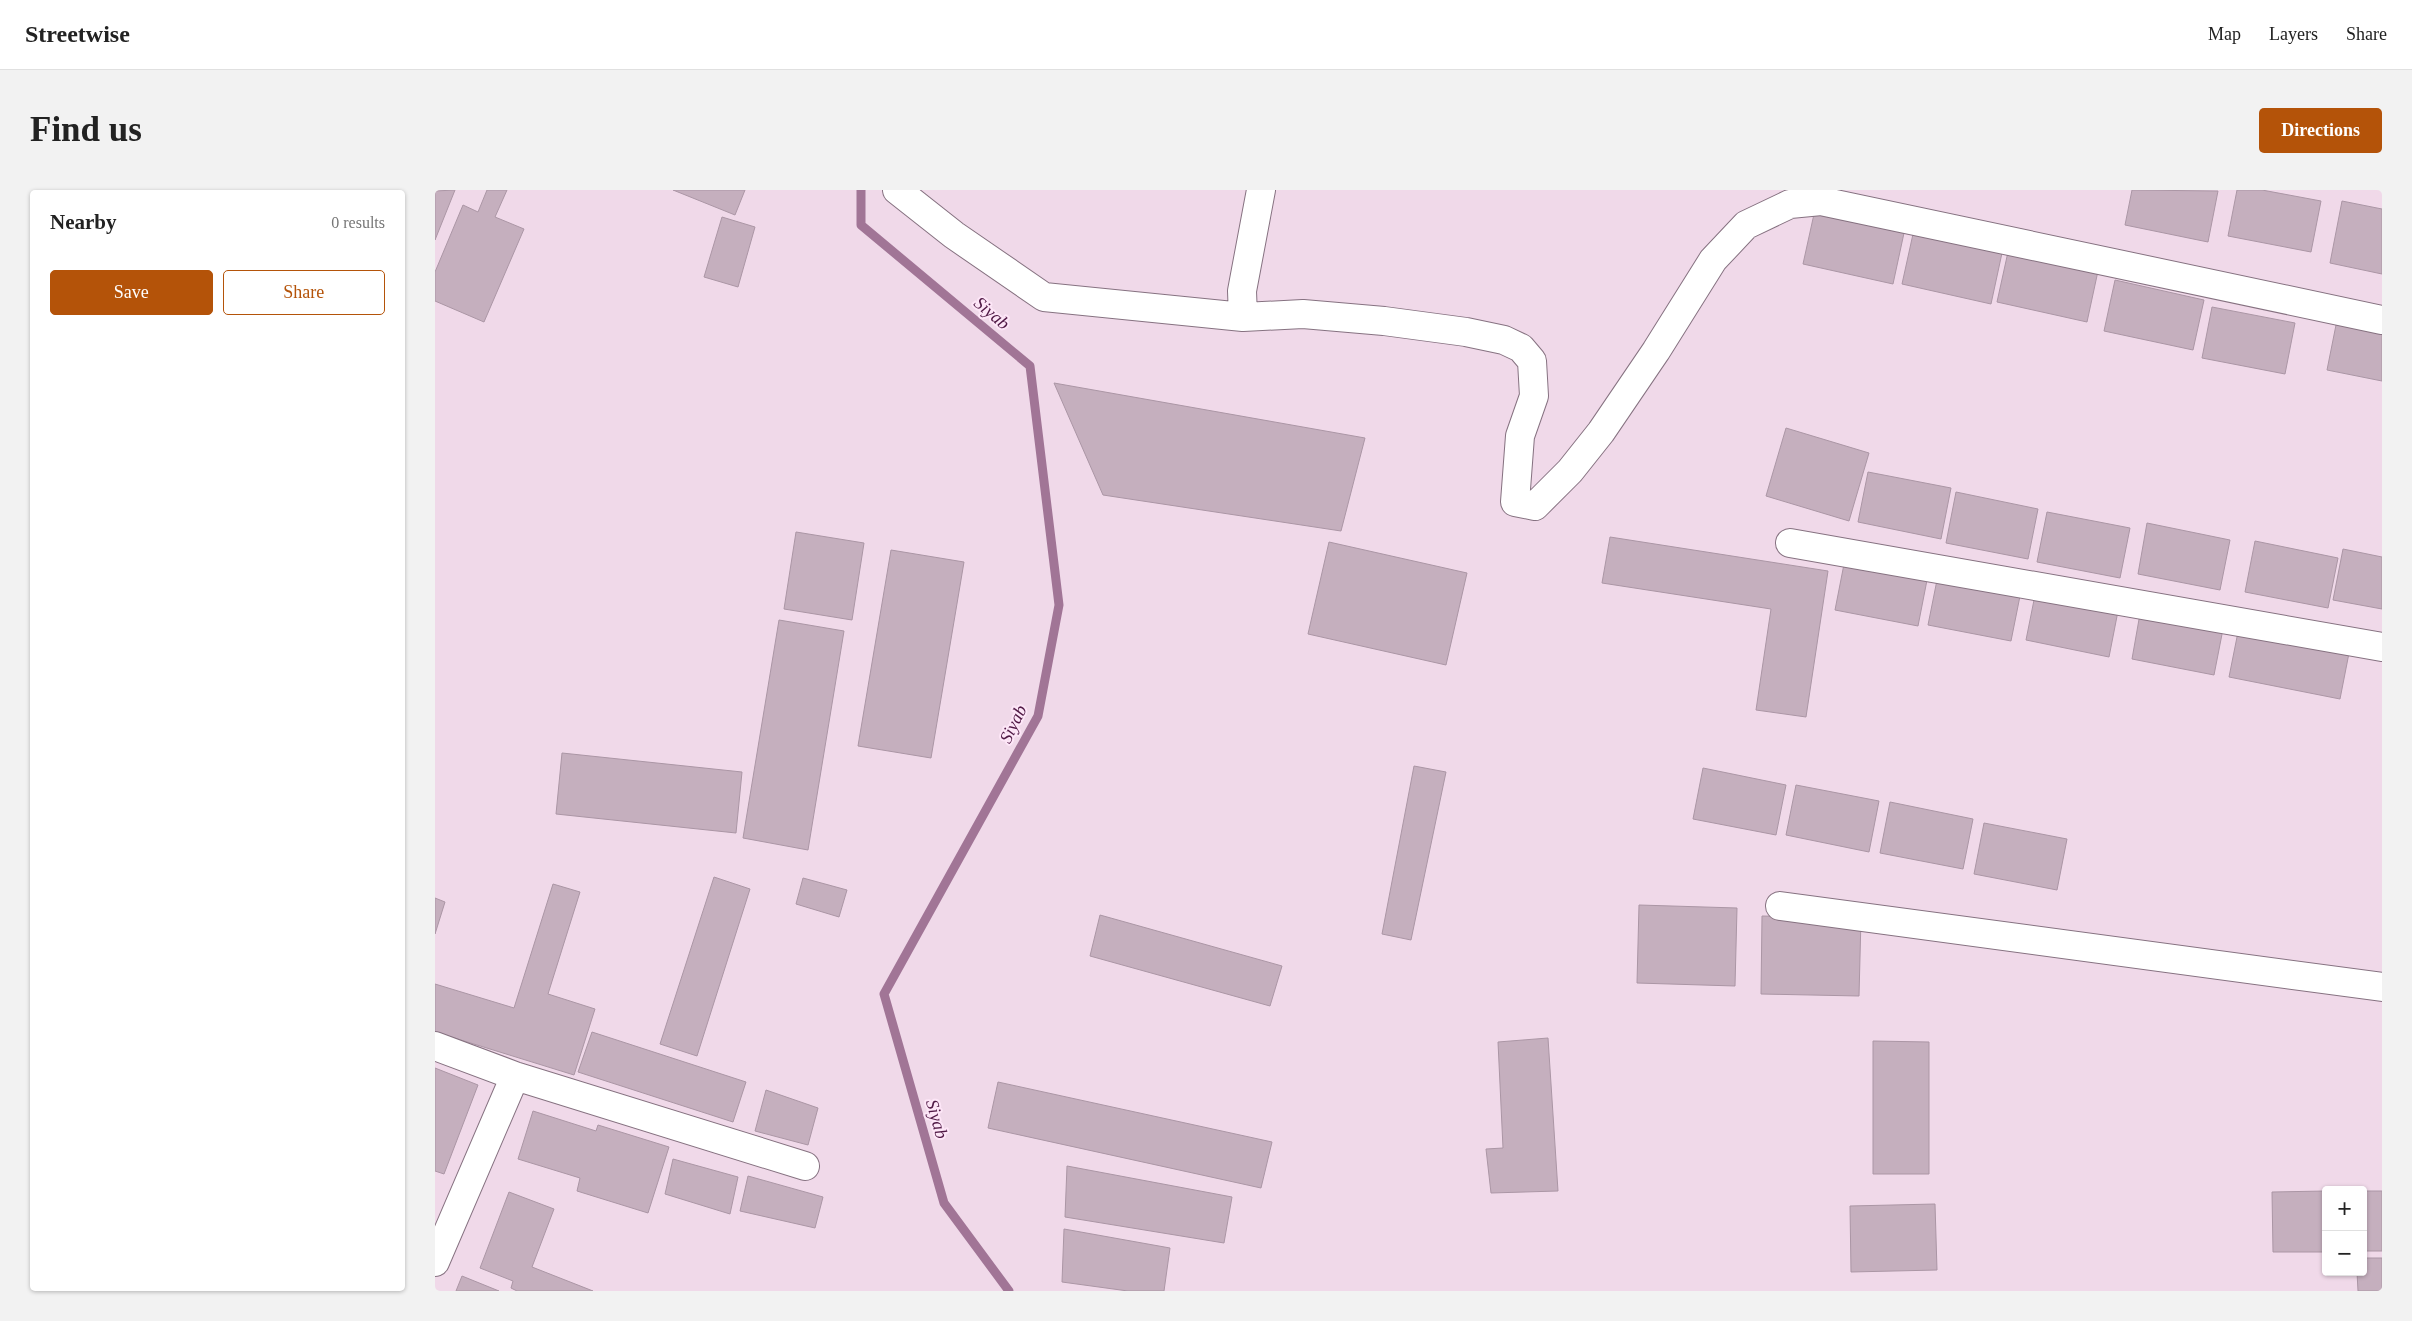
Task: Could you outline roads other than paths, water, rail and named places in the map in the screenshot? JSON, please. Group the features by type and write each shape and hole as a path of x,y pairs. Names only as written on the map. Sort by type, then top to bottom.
{"street":[{"path":"897,190 954,235 1044,297 1243,317 1303,314 1384,321 1466,332 1504,340 1521,348 1532,361 1534,396 1520,436 1515,502 1535,506 1570,471 1601,432 1656,351 1713,260 1746,226 1790,204 1821,201 2382,320"},
{"path":"1243,317 1243,291 1261,190"},
{"path":"1790,543 2382,647"},
{"path":"1780,906 2382,987"},
{"path":"435,1046 515,1076 805,1166"},
{"path":"435,1262 515,1076"}],"waterway":[{"name":"Siyab","path":"861,190 861,225 1030,366 1059,605 1038,716 884,994 944,1203 1009,1291"}]}
